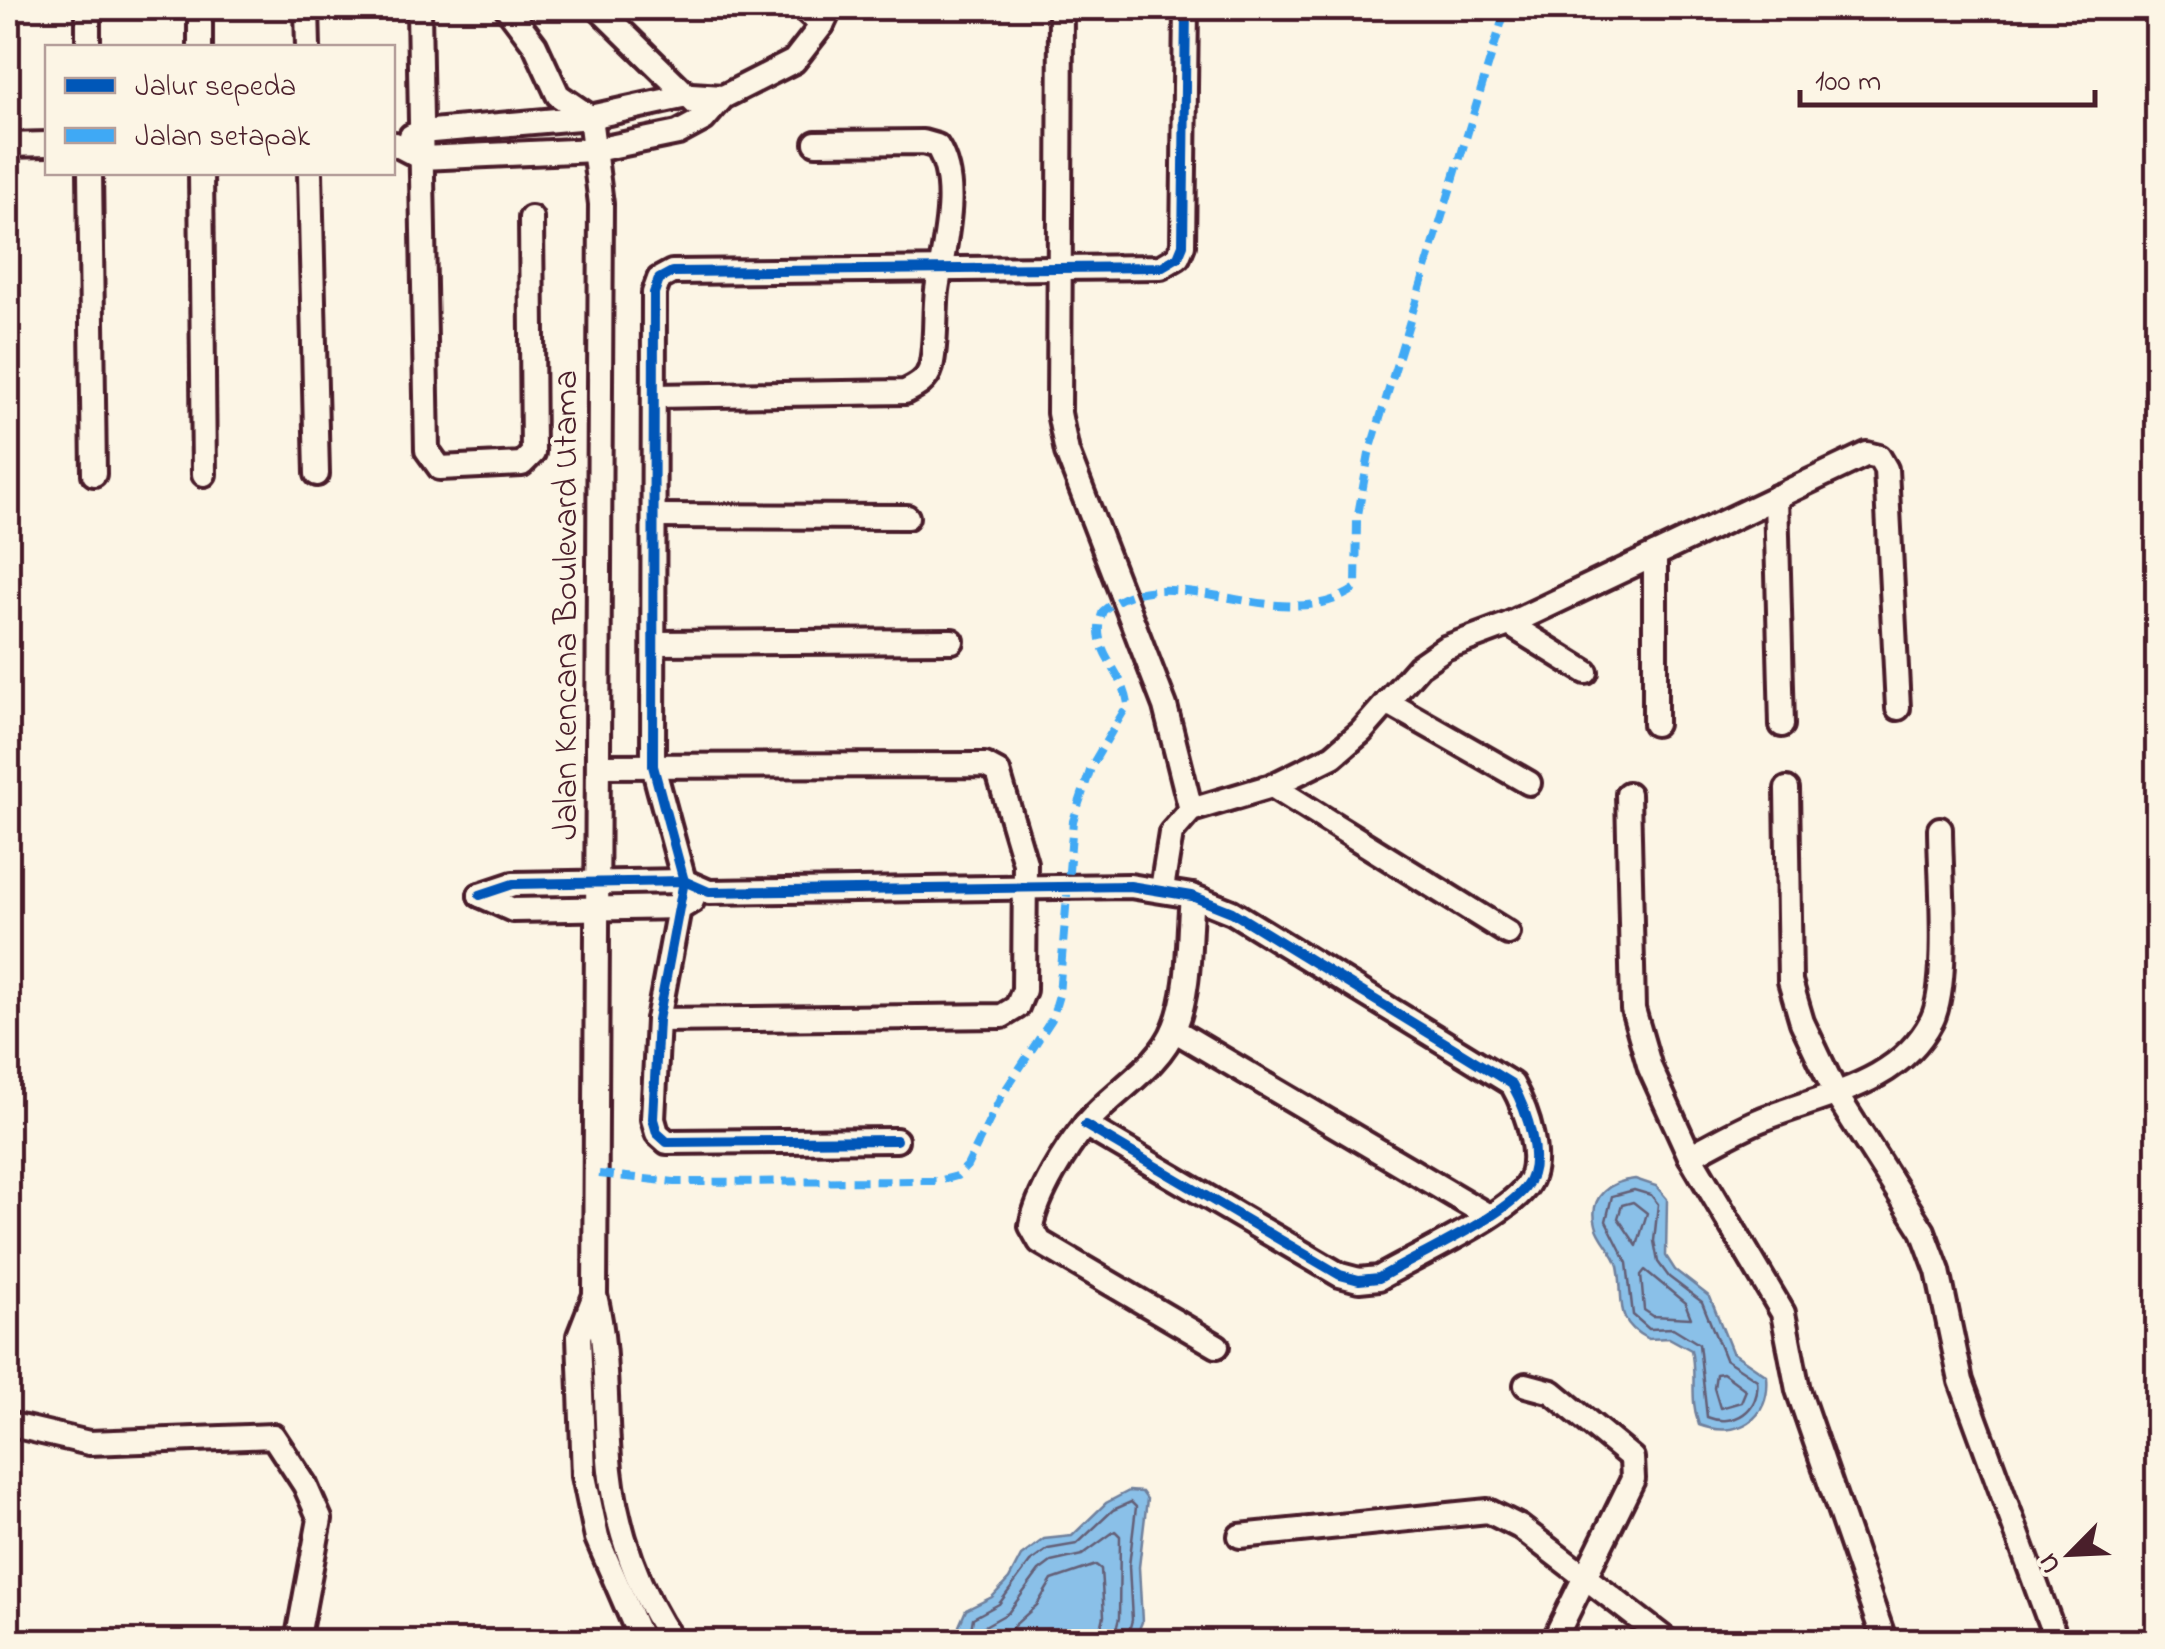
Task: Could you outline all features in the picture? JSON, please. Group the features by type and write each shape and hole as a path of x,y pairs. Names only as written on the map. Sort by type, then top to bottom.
{"street":[{"path":"88,8 88,45"},
{"path":"200,8 200,45"},
{"path":"307,8 308,45"},
{"path":"507,8 534,45 558,95 590,117"},
{"path":"598,8 691,95 704,119"},
{"path":"395,144 422,158 595,150 678,133 704,119 723,97 794,61 826,16 803,8"},
{"path":"1061,8 1059,414 1067,452 1165,706 1191,810"},
{"path":"896,1140 668,1142 657,1134 653,1119 658,1020 684,881 653,766 654,293 659,278 672,272 942,266 1162,267 1178,257 1183,245 1186,8"},
{"path":"419,11 427,450 440,468 522,464 533,453 531,218"},
{"path":"395,144 421,132 590,117 691,95 723,97"},
{"name":"Jalan Kencana Boulevard Utama","path":"590,117 600,204 596,1295 605,1336 611,1473 622,1531 642,1582 673,1642"},
{"path":"654,396 904,392 922,384 930,368 947,240 946,160 937,146 923,142 816,143"},
{"path":"8,144 45,144"},
{"path":"90,175 94,474"},
{"path":"201,175 204,474"},
{"path":"310,175 317,474"},
{"path":"1162,889 1171,833 1191,810 1272,786 1333,756 1419,666 1445,648 1509,624 1867,454 1879,457 1886,469 1898,708"},
{"path":"1776,497 1782,726"},
{"path":"654,516 907,517"},
{"path":"1655,555 1655,724"},
{"path":"1509,624 1586,672"},
{"path":"654,643 952,641"},
{"path":"1387,702 1530,782"},
{"path":"598,766 984,765 998,772 1024,863 1024,990 1016,1007 1002,1016 658,1020"},
{"path":"1272,786 1508,933"},
{"path":"1787,790 1790,981 1816,1060 1923,1231 1938,1270 1961,1381 2056,1642"},
{"path":"1628,794 1633,1009 1650,1068 1690,1156 1783,1313 1798,1390 1885,1642"},
{"path":"1690,1156 1758,1121 1877,1078 1911,1048 1932,1018 1940,984 1940,829"},
{"path":"709,892 682,907 514,910 480,896 513,884 684,881 709,892 1162,889 1192,896 1232,912 1512,1084 1527,1110 1533,1164 1527,1186 1487,1215 1378,1278 1358,1280 1340,1274 1086,1124"},
{"path":"1192,896 1182,1000 1174,1030 1158,1053 1086,1124 1034,1210 1031,1226 1040,1242 1217,1346"},
{"path":"1174,1030 1487,1215"},
{"name":"Jalan Kencana Boulevard Utama","path":"596,1295 579,1336 584,1476 596,1538 642,1642"},
{"path":"1526,1386 1552,1392 1632,1458 1633,1479 1553,1642"},
{"path":"8,1424 89,1443 274,1436 305,1485 320,1519 297,1642"},
{"path":"1240,1536 1488,1511 1520,1528 1669,1642"}],"water":[{"path":"1635,1179 1656,1186 1667,1199 1666,1256 1675,1270 1710,1297 1732,1352 1767,1376 1767,1391 1757,1415 1738,1427 1713,1429 1699,1425 1691,1350 1669,1338 1648,1339 1629,1325 1625,1317 1618,1266 1594,1215 1598,1198 1604,1192"},
{"path":"1129,1491 1142,1492 1147,1499 1139,1567 1142,1622 1135,1639 959,1641 959,1626 966,1610 992,1597 1009,1579 1021,1556 1044,1539 1072,1536 1106,1503"}],"marked path":[{"path":"599,1174 674,1182 938,1181 957,1176 967,1166 1002,1095 1052,1019 1059,995 1073,821 1092,765 1128,704 1099,636 1103,611 1130,595 1160,590 1294,606 1326,602 1356,588 1357,520 1369,454 1506,8"}],"cycle path":[{"path":"896,1140 667,1142 657,1133 653,1119 658,1020 684,881 653,766 654,293 659,279 672,272 1161,267 1178,257 1183,245 1186,8"},
{"path":"480,895 513,884 684,881 709,892 1130,886 1192,896 1232,912 1512,1084 1528,1121 1534,1164 1525,1188 1497,1212 1379,1278 1359,1280 1340,1275 1085,1125"}]}
